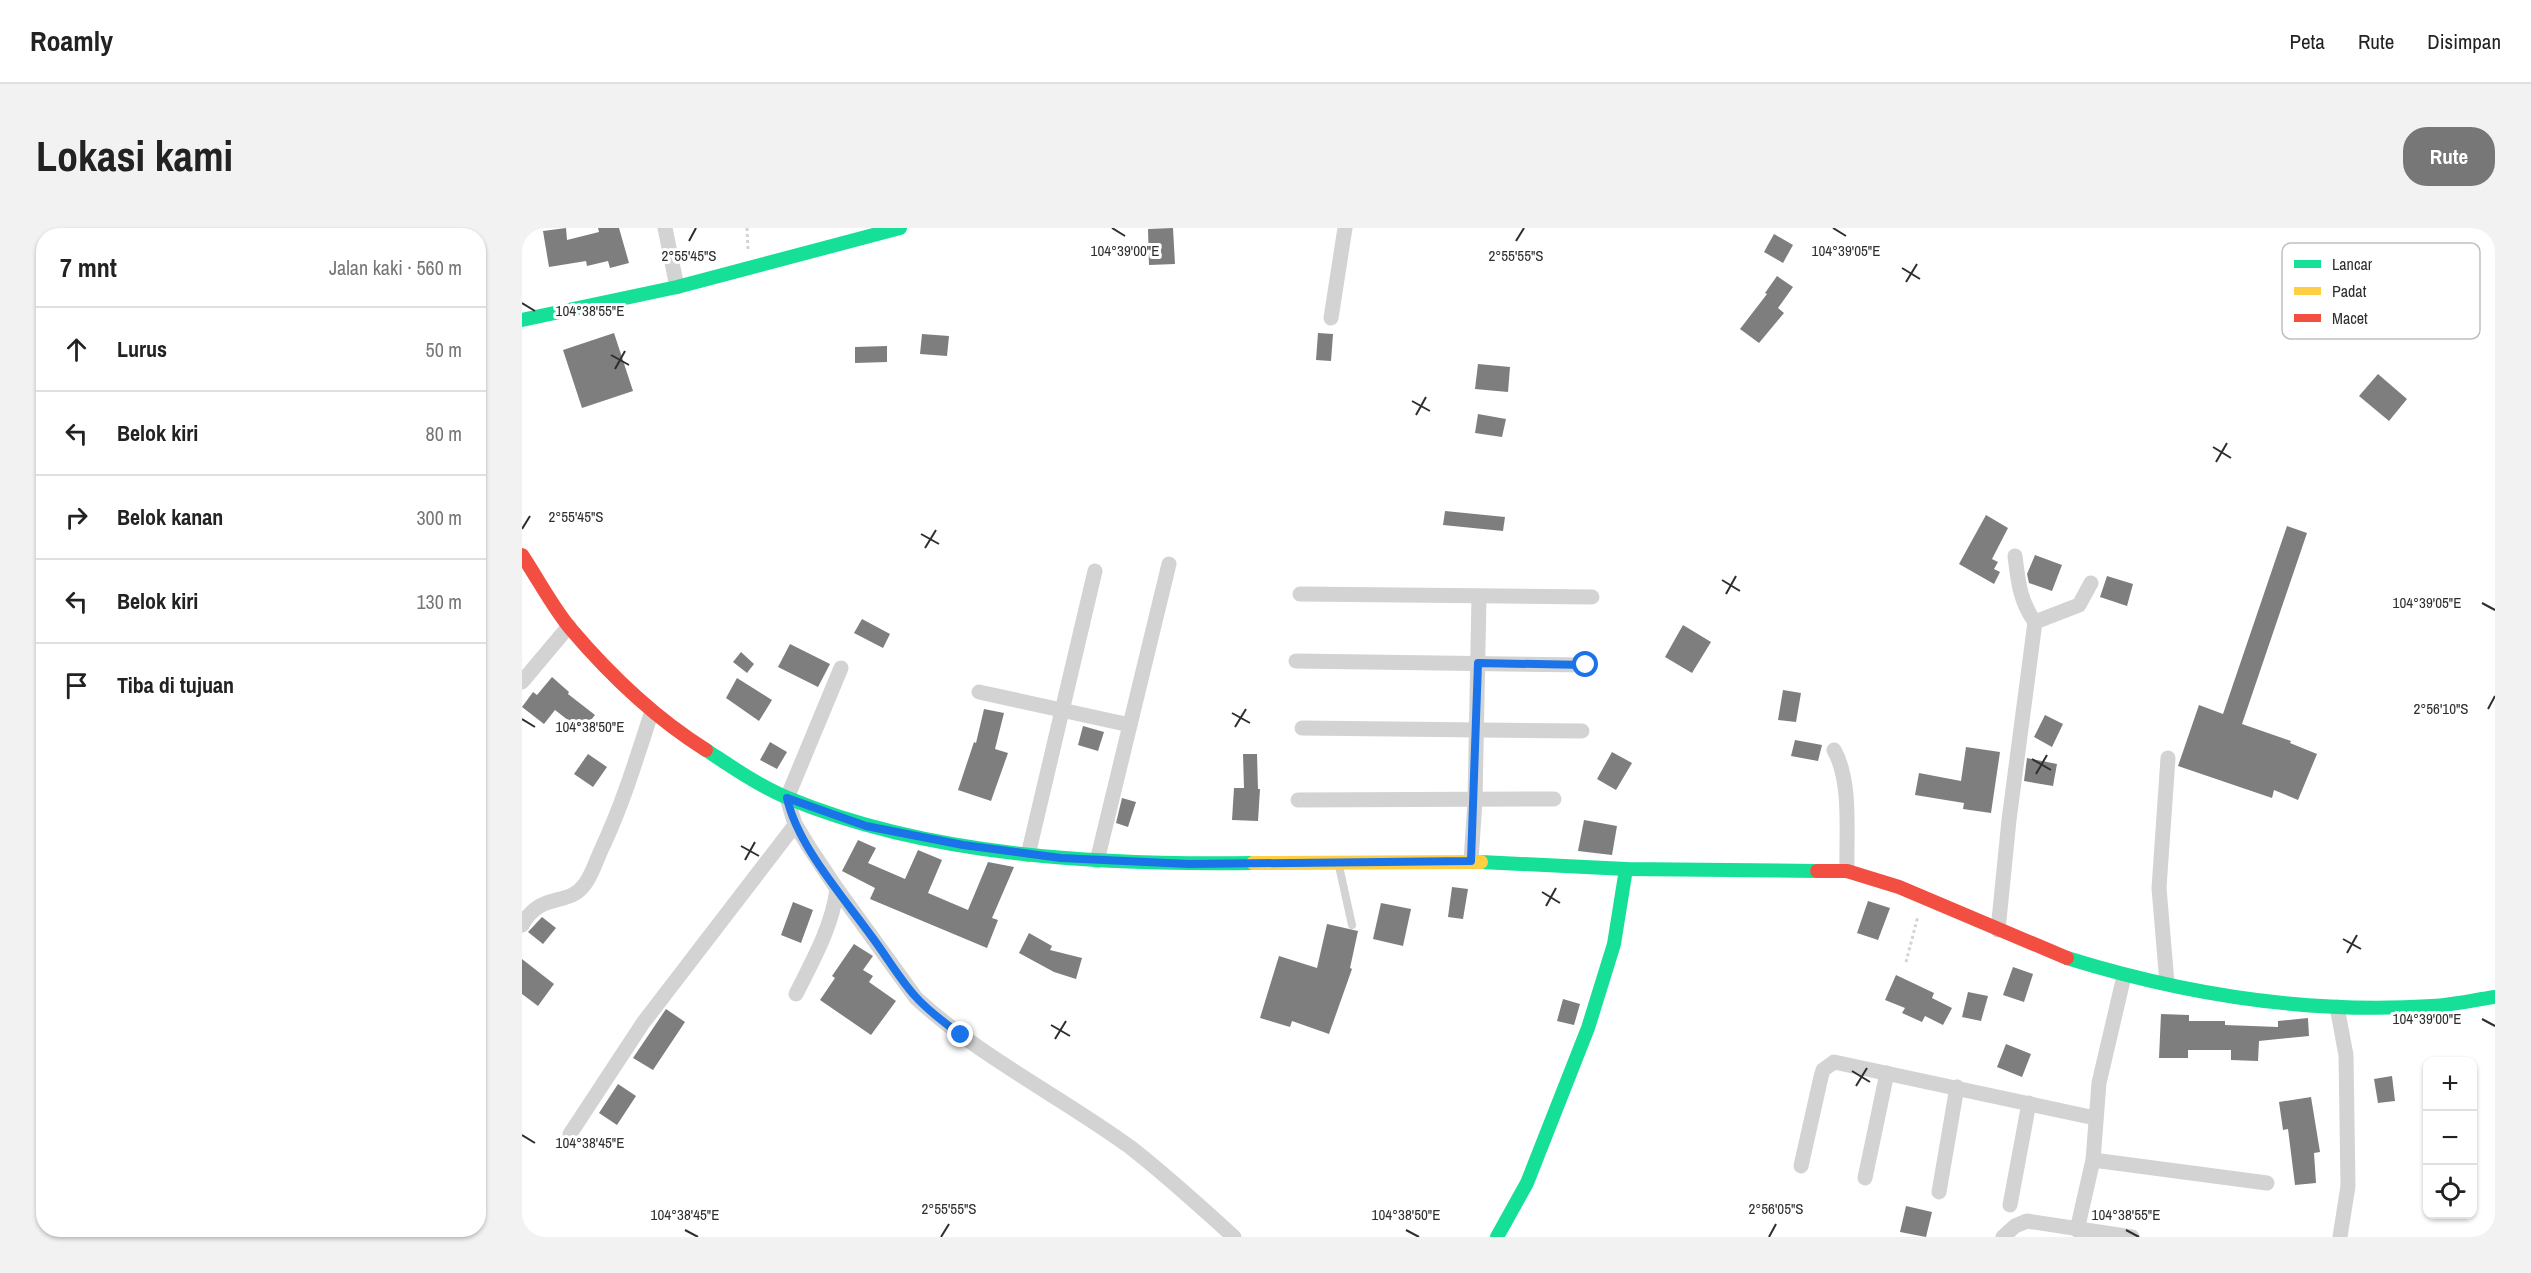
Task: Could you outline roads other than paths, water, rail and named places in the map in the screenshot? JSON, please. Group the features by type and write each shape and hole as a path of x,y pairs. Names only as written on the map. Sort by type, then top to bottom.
{"street":[{"path":"665,228 677,287"},
{"path":"522,320 677,287 900,228"},
{"path":"1331,318 1345,228"},
{"path":"522,555 569,626 614,676 682,735 753,780 787,798 866,826 1028,855 1097,861 1189,864 1471,861 1626,869 1847,871 1899,887 2063,957 2124,976 2258,1000 2337,1007 2434,1006 2495,997"},
{"path":"1998,930 2009,820 2036,622 2019,591 2015,556"},
{"path":"1097,861 1169,564"},
{"path":"1028,855 1095,571"},
{"path":"2036,622 2079,605 2091,583"},
{"path":"1300,594 1592,597"},
{"path":"1471,861 1479,596"},
{"path":"522,682 569,626"},
{"path":"1296,661 1586,665"},
{"path":"841,668 787,798 795,825 837,889 916,998 932,1013 961,1035 1130,1148 1234,1237"},
{"path":"979,692 1130,724"},
{"path":"522,925 536,907 547,901 565,898 584,885 615,820 652,711"},
{"path":"1302,728 1582,730"},
{"path":"1834,750 1840,761 1844,782 1847,871"},
{"path":"2167,983 2158,888 2168,758"},
{"path":"1298,800 1554,799"},
{"path":"570,1134 643,1023 795,825"},
{"path":"1497,1237 1527,1183 1588,1028 1614,945 1626,869"},
{"path":"796,994 824,938 832,917 837,889"},
{"path":"2077,1230 2093,1160 2099,1083 2124,976"},
{"path":"2337,1007 2346,1055 2348,1186 2340,1237"},
{"path":"1801,1166 1821,1077 1826,1067 1834,1062 2095,1118"},
{"path":"1865,1178 1887,1073"},
{"path":"1939,1192 1957,1088"},
{"path":"2010,1205 2029,1102"},
{"path":"2093,1160 2266,1183"},
{"path":"2003,1237 2015,1226 2027,1221 2132,1237"}],"lane":[{"path":"1338,862 1352,925"}]}
